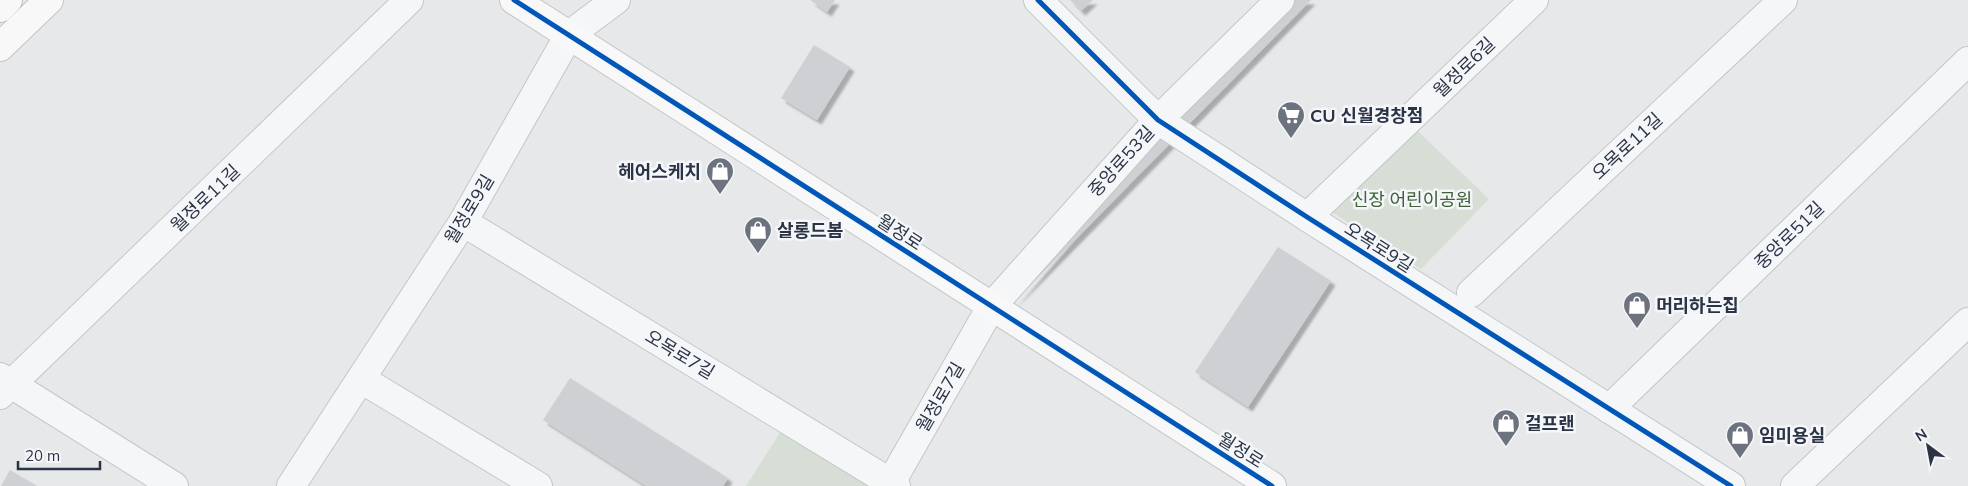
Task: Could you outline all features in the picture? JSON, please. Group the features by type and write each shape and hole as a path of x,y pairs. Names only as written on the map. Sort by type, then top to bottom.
{"main road":[{"path":"0,8 8,0"},
{"path":"0,47 49,0"},
{"name":"월정로","path":"514,0 1272,486"}],"street":[{"name":"월정로11길","path":"4,385 409,0"},
{"path":"569,35 616,0"},
{"name":"오목로9길","path":"1038,0 1158,120 1307,218 1731,486"},
{"name":"중앙로53길","path":"991,307 1158,120 1280,0"},
{"name":"월정로6길","path":"1307,218 1534,0"},
{"name":"오목로11길","path":"1471,293 1783,0"},
{"name":"월정로9길","path":"291,486 463,222 569,35"},
{"name":"중앙로51길","path":"1610,409 1968,61"},
{"name":"오목로7길","path":"463,222 892,485"},
{"name":"월정로7길","path":"892,485 991,307"},
{"path":"1795,486 1968,322"},
{"path":"361,379 538,486"},
{"path":"4,385 174,486"}],"green space":[{"name":"신장 어린이공원","path":"1407,121 1489,199 1421,269 1321,205"},
{"path":"787,422 885,486 746,486"}],"building":[{"path":"810,0 835,0 827,12"},
{"path":"1070,0 1093,0 1081,11"},
{"path":"1268,0 1311,0 1013,303"},
{"path":"814,45 850,67 817,120 781,98"},
{"path":"1278,247 1331,281 1248,407 1195,372"},
{"path":"570,378 728,478 723,486 646,486 543,420"},
{"path":"10,470 37,486 1,486"}],"cycle path":[{"path":"514,0 1272,486"},
{"path":"1038,0 1158,120 1307,217 1731,486"}],"place":[{"name":"CU 신월경창점","path":"1291,139"},
{"name":"헤어스케치","path":"720,195"},
{"name":"살롱드봄","path":"758,254"},
{"name":"머리하는집","path":"1637,329"},
{"name":"걸프랜","path":"1506,447"},
{"name":"임미용실","path":"1740,459"}]}
